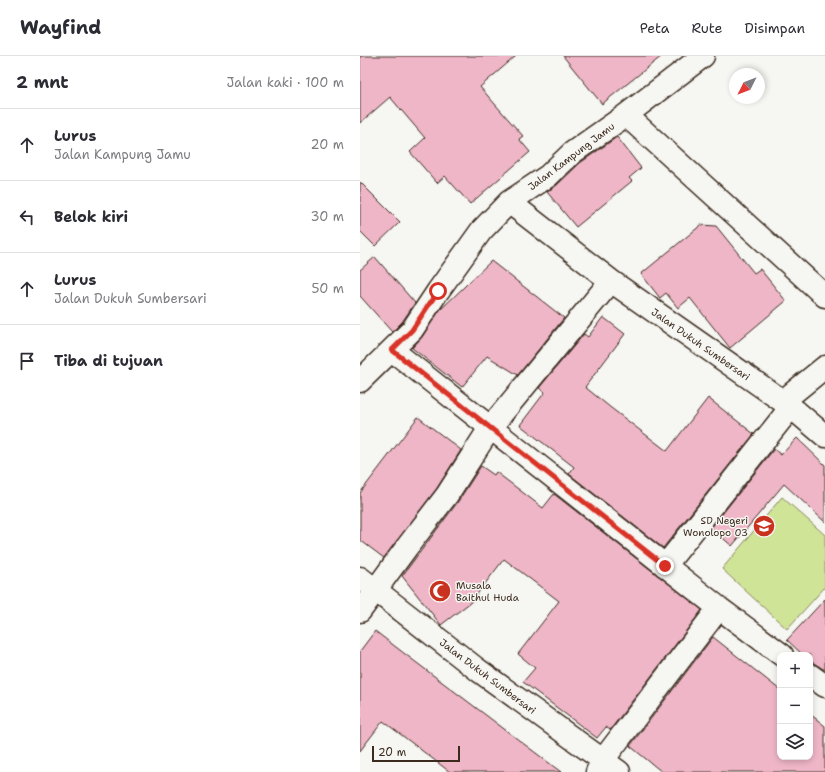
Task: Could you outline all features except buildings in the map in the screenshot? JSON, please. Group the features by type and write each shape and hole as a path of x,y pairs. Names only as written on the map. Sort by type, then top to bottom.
{"street":[{"name":"Jalan Kampung Jamu","path":"360,381 412,330 481,231 509,202 548,176 572,153 626,115 704,56"},
{"path":"626,115 825,296"},
{"name":"Jalan Dukuh Sumbersari","path":"509,202 611,281 787,404 825,436"},
{"path":"360,611 368,584 447,495 490,428 611,281"},
{"path":"392,350 665,566 778,652"},
{"path":"665,566 787,404 825,368"},
{"name":"Jalan Dukuh Sumbersari","path":"368,584 606,768 719,608"},
{"path":"813,677 825,686"}],"green space":[{"path":"782,497 825,535 825,587 787,629 722,569"}],"place":[{"name":"SD Negeri Wonolopo 03","path":"764,526"},
{"name":"Musala Baithul Huda","path":"440,591"}],"route":[{"path":"438,291 412,330 392,350 665,566"}]}
